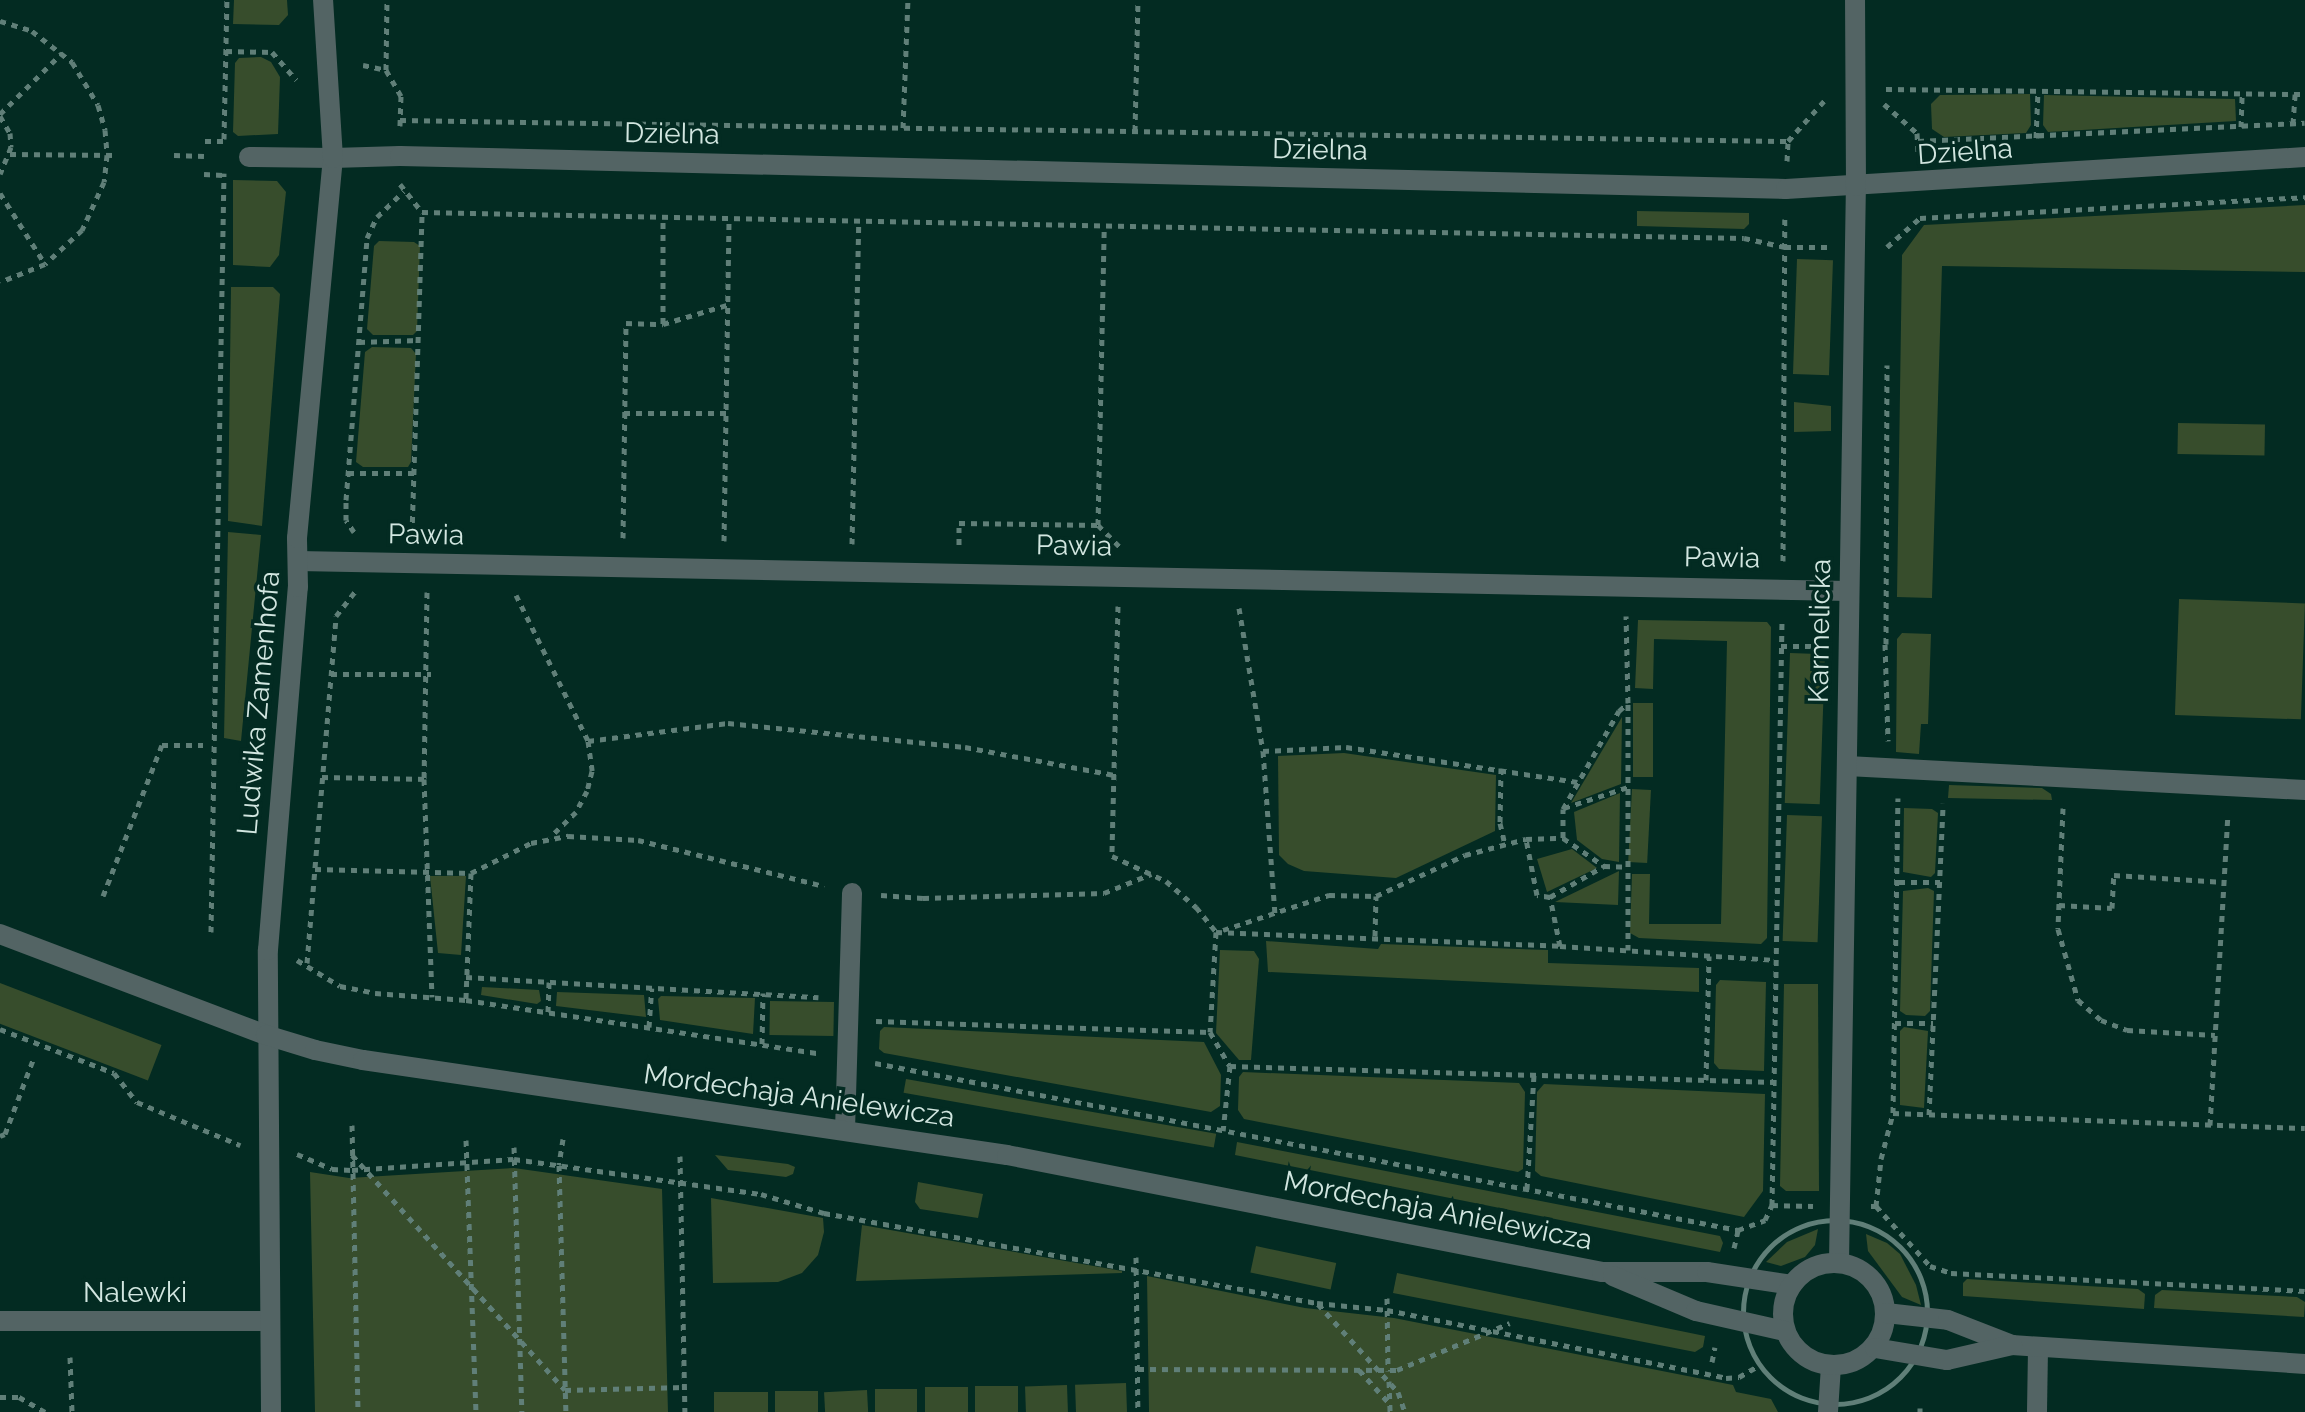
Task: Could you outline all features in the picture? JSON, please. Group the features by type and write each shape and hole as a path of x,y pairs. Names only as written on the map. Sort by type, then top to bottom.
{"street":[{"name":"Ludwika Zamenhofa","path":"271,1412 266,1035 268,937 333,158 323,0"},
{"name":"Karmelicka","path":"1839,1263 1856,186 1853,105 1855,0"},
{"name":"Dzielna","path":"249,157 400,156 1786,189 2305,157"},
{"name":"Pawia","path":"298,561 1767,586 1849,591"},
{"path":"1847,766 2305,790"},
{"path":"845,1130 852,893"},
{"name":"Mordechaja Anielewicza","path":"0,934 266,1035 315,1050 1007,1155 1602,1272 1707,1272 1792,1285"},
{"path":"1839,1263 1864,1272 1873,1280 1886,1313 1875,1348 1852,1363 1831,1366 1804,1356 1785,1331 1784,1301 1792,1285 1816,1266 1839,1263"},
{"name":"Mordechaja Anielewicza","path":"1602,1272 1696,1311 1785,1331"},
{"path":"1886,1313 1948,1320 2012,1345 2305,1364"},
{"name":"Nalewki","path":"0,1321 269,1321"},
{"path":"1875,1348 1947,1360 2012,1345"},
{"path":"2037,1412 2038,1347"},
{"path":"1828,1412 1831,1366"}],"path":[{"path":"224,152 227,0"},
{"path":"387,0 386,70 401,96 400,187 422,212 412,542"},
{"path":"903,128 908,0"},
{"path":"1135,131 1138,0"},
{"path":"0,21 32,31 63,53 87,83 98,105 107,155 104,182 95,208 82,230 45,264 0,282"},
{"path":"226,51 272,52 304,88 330,87"},
{"path":"0,174 10,154 10,133 0,115 63,53"},
{"path":"363,65 386,70"},
{"path":"1886,89 2305,94"},
{"path":"2036,138 2038,91"},
{"path":"2241,127 2242,94"},
{"path":"2293,124 2295,94"},
{"path":"1824,101 1853,105 1886,103 1917,133 1920,218"},
{"path":"400,120 1788,141"},
{"path":"1918,141 2036,138 2305,123"},
{"path":"10,154 115,155"},
{"path":"174,155 204,156"},
{"path":"211,932 224,164"},
{"path":"358,540 346,520 367,238 377,217 404,191"},
{"path":"0,193 45,264"},
{"path":"422,212 1744,238 1785,247 1855,248 1887,247 1920,218 2305,197"},
{"path":"663,217 663,324"},
{"path":"724,544 729,218"},
{"path":"852,549 859,221"},
{"path":"959,551 959,523 1098,525 1104,227"},
{"path":"1887,247 1887,263"},
{"path":"637,543 622,543 626,323 663,324 728,305"},
{"path":"359,342 419,340"},
{"path":"1886,644 1887,358"},
{"path":"624,413 726,413"},
{"path":"348,473 414,473"},
{"path":"710,544 737,545"},
{"path":"307,963 336,616 357,590"},
{"path":"427,591 426,871 432,997"},
{"path":"315,869 471,873 549,837 576,812 587,791 592,771 588,741 515,593"},
{"path":"1118,605 1112,856 1151,874 1176,890 1216,932 1375,936 1775,960"},
{"path":"1239,607 1263,751 1275,914"},
{"path":"1626,615 1628,950"},
{"path":"331,674 428,674"},
{"path":"1563,838 1563,809 1619,711 1628,703"},
{"path":"588,741 728,723 965,747 1114,775"},
{"path":"103,896 162,745 203,745"},
{"path":"1263,751 1346,747 1501,768 1577,782"},
{"path":"1501,768 1500,823 1505,845"},
{"path":"322,777 427,779"},
{"path":"1563,809 1628,787"},
{"path":"1894,793 1900,801 1893,1113 1881,1159 1876,1206 1930,1266 1951,1273 2305,1291"},
{"path":"1929,1115 1943,803"},
{"path":"2063,808 2058,929 2078,1000 2101,1020 2127,1030 2215,1035"},
{"path":"2210,1125 2228,815"},
{"path":"549,837 638,840 852,893 923,898 1104,893 1151,874"},
{"path":"1216,932 1329,895 1376,896 1465,855 1526,839 1563,838 1604,866 1628,867"},
{"path":"1526,839 1537,895 1550,897 1604,866"},
{"path":"466,1000 471,873"},
{"path":"2059,905 2112,908 2114,875 2224,882"},
{"path":"1899,882 1940,882"},
{"path":"1375,936 1376,896"},
{"path":"1550,897 1560,946"},
{"path":"1216,932 1210,1032 1230,1066 1223,1131"},
{"path":"1706,1080 1709,956"},
{"path":"296,959 307,963 314,973 340,986 466,1000 845,1057 1738,1230"},
{"path":"466,977 847,998"},
{"path":"548,1012 549,982"},
{"path":"649,1027 652,988"},
{"path":"762,1045 763,993"},
{"path":"847,1020 1210,1032"},
{"path":"1895,1023 1933,1023"},
{"path":"0,1029 114,1073 137,1102 236,1144"},
{"path":"0,1136 5,1134 33,1060"},
{"path":"1230,1066 1774,1082"},
{"path":"1527,1189 1534,1075"},
{"path":"1893,1113 2305,1128"},
{"path":"352,1125 358,1412"},
{"path":"563,1139 559,1165 566,1412"},
{"path":"466,1140 476,1412"},
{"path":"514,1147 522,1412"},
{"path":"291,1152 332,1169 366,1170 514,1159 680,1182 761,1194 824,1213 1317,1303 1387,1310 1726,1378 1739,1377 1760,1365"},
{"path":"352,1155 565,1390 685,1387"},
{"path":"680,1156 685,1412"},
{"path":"1772,1205 1818,1206"},
{"path":"1757,1264 1781,1238 1815,1223"},
{"path":"1865,1226 1895,1241 1907,1253 1916,1269 1927,1305"},
{"path":"1136,1257 1138,1412"},
{"path":"1950,1286 1951,1273"},
{"path":"1387,1298 1390,1412"},
{"path":"1317,1303 1389,1380 1398,1392 1405,1412"},
{"path":"1138,1369 1397,1370 1510,1323"},
{"path":"1748,1341 1760,1365 1792,1394"},
{"path":"70,1357 72,1412"},
{"path":"1358,1369 1389,1403"},
{"path":"1865,1399 1903,1375"},
{"path":"0,1397 19,1397 45,1412"}],"green space":[{"path":"234,0 287,0 288,15 279,25 233,24"},
{"path":"261,57 271,62 280,77 278,134 238,136 233,132 235,63 239,58"},
{"path":"2030,94 2031,125 2026,133 1944,137 1932,129 1931,104 1940,95"},
{"path":"2044,95 2235,99 2236,121 2048,132 2043,125"},
{"path":"233,180 277,181 286,192 279,255 270,267 233,265"},
{"path":"2305,205 2305,272 1942,266 1932,598 1897,597 1902,255 1924,225"},
{"path":"1637,211 1749,213 1749,224 1744,229 1637,226"},
{"path":"379,241 414,242 420,246 417,331 413,335 373,335 367,329 374,246"},
{"path":"1797,259 1833,260 1829,375 1793,374"},
{"path":"231,287 273,287 280,294 262,526 228,521"},
{"path":"372,347 411,348 416,354 411,462 408,467 363,467 356,462 365,352"},
{"path":"1794,402 1831,406 1831,431 1794,432"},
{"path":"2178,423 2265,425 2264,456 2177,454"},
{"path":"228,532 261,535 241,741 224,738"},
{"path":"2179,599 2305,603 2301,719 2175,715"},
{"path":"1638,620 1767,622 1771,627 1767,938 1761,944 1639,938 1630,933 1632,874 1650,874 1649,924 1721,924 1727,641 1654,639 1653,689 1635,688"},
{"path":"1902,633 1931,634 1928,724 1921,724 1919,754 1896,752 1897,639"},
{"path":"1790,653 1825,654 1820,804 1785,803"},
{"path":"1633,703 1653,703 1653,777 1633,777"},
{"path":"1622,717 1621,784 1571,803"},
{"path":"1344,753 1496,775 1495,831 1396,878 1304,871 1288,864 1279,855 1278,756"},
{"path":"1949,785 2042,788 2051,794 2052,800 1948,798"},
{"path":"1632,789 1651,790 1647,863 1628,862"},
{"path":"1620,793 1619,862 1602,859 1577,840 1574,812"},
{"path":"1904,808 1932,809 1938,813 1935,873 1931,877 1903,872"},
{"path":"1787,815 1822,816 1818,942 1783,941"},
{"path":"1572,849 1597,868 1547,892 1537,859"},
{"path":"1619,871 1618,905 1555,902"},
{"path":"430,876 466,876 461,955 438,953"},
{"path":"1928,888 1934,891 1930,1011 1925,1016 1906,1015 1900,1011 1903,891"},
{"path":"1266,941 1378,949 1381,944 1548,950 1548,963 1699,968 1699,992 1268,972"},
{"path":"1220,950 1254,951 1259,959 1251,1060 1239,1060 1216,1033"},
{"path":"1720,980 1766,982 1764,1071 1719,1069 1714,1063 1716,985"},
{"path":"0,983 162,1045 148,1080 0,1024"},
{"path":"1784,984 1818,984 1819,1191 1786,1191 1780,1186"},
{"path":"482,987 539,990 541,1001 537,1004 481,995"},
{"path":"557,992 644,995 646,1017 556,1006"},
{"path":"661,996 755,998 753,1034 660,1020 658,999"},
{"path":"770,1001 834,1002 833,1036 769,1035"},
{"path":"884,1027 1204,1042 1221,1075 1220,1106 1211,1112 884,1053 879,1049 880,1031"},
{"path":"1904,1027 1928,1031 1924,1108 1900,1105 1900,1031"},
{"path":"1243,1072 1519,1083 1525,1092 1523,1169 1518,1172 1244,1119 1238,1110 1239,1077"},
{"path":"906,1079 1216,1134 1214,1147 904,1093"},
{"path":"1544,1084 1765,1094 1763,1191 1744,1217 1541,1176 1535,1171 1537,1092"},
{"path":"1237,1142 1720,1236 1723,1243 1720,1252 1235,1155"},
{"path":"715,1155 795,1167 793,1174 786,1177 728,1170"},
{"path":"514,1168 662,1189 668,1412 315,1412 310,1172 349,1178"},
{"path":"918,1182 983,1194 978,1218 920,1209 915,1202"},
{"path":"711,1198 823,1218 824,1232 818,1255 802,1273 778,1282 713,1283"},
{"path":"862,1225 1122,1271 1122,1273 856,1281"},
{"path":"1818,1229 1815,1245 1805,1257 1781,1266 1766,1262 1787,1242"},
{"path":"1866,1234 1887,1243 1900,1254 1916,1285 1921,1305 1902,1297 1868,1251"},
{"path":"1256,1246 1336,1263 1331,1289 1250,1272"},
{"path":"1397,1273 1705,1336 1703,1347 1695,1352 1393,1293"},
{"path":"1147,1276 1305,1308 1394,1318 1733,1385 1736,1392 1771,1399 1778,1412 1149,1412"},
{"path":"1967,1279 2138,1289 2145,1294 2144,1309 1963,1296 1963,1283"},
{"path":"2162,1290 2297,1297 2305,1302 2304,1317 2154,1308 2155,1295"},
{"path":"1126,1383 1127,1412 1076,1412 1075,1385"},
{"path":"1067,1385 1068,1412 1026,1412 1025,1386"},
{"path":"975,1386 1018,1386 1018,1412 975,1412"},
{"path":"925,1387 968,1387 968,1412 925,1412"},
{"path":"875,1389 917,1389 917,1412 875,1412"},
{"path":"867,1390 868,1412 825,1412 824,1392"},
{"path":"775,1391 818,1391 818,1412 775,1412"},
{"path":"714,1392 768,1392 768,1412 714,1412"}]}
